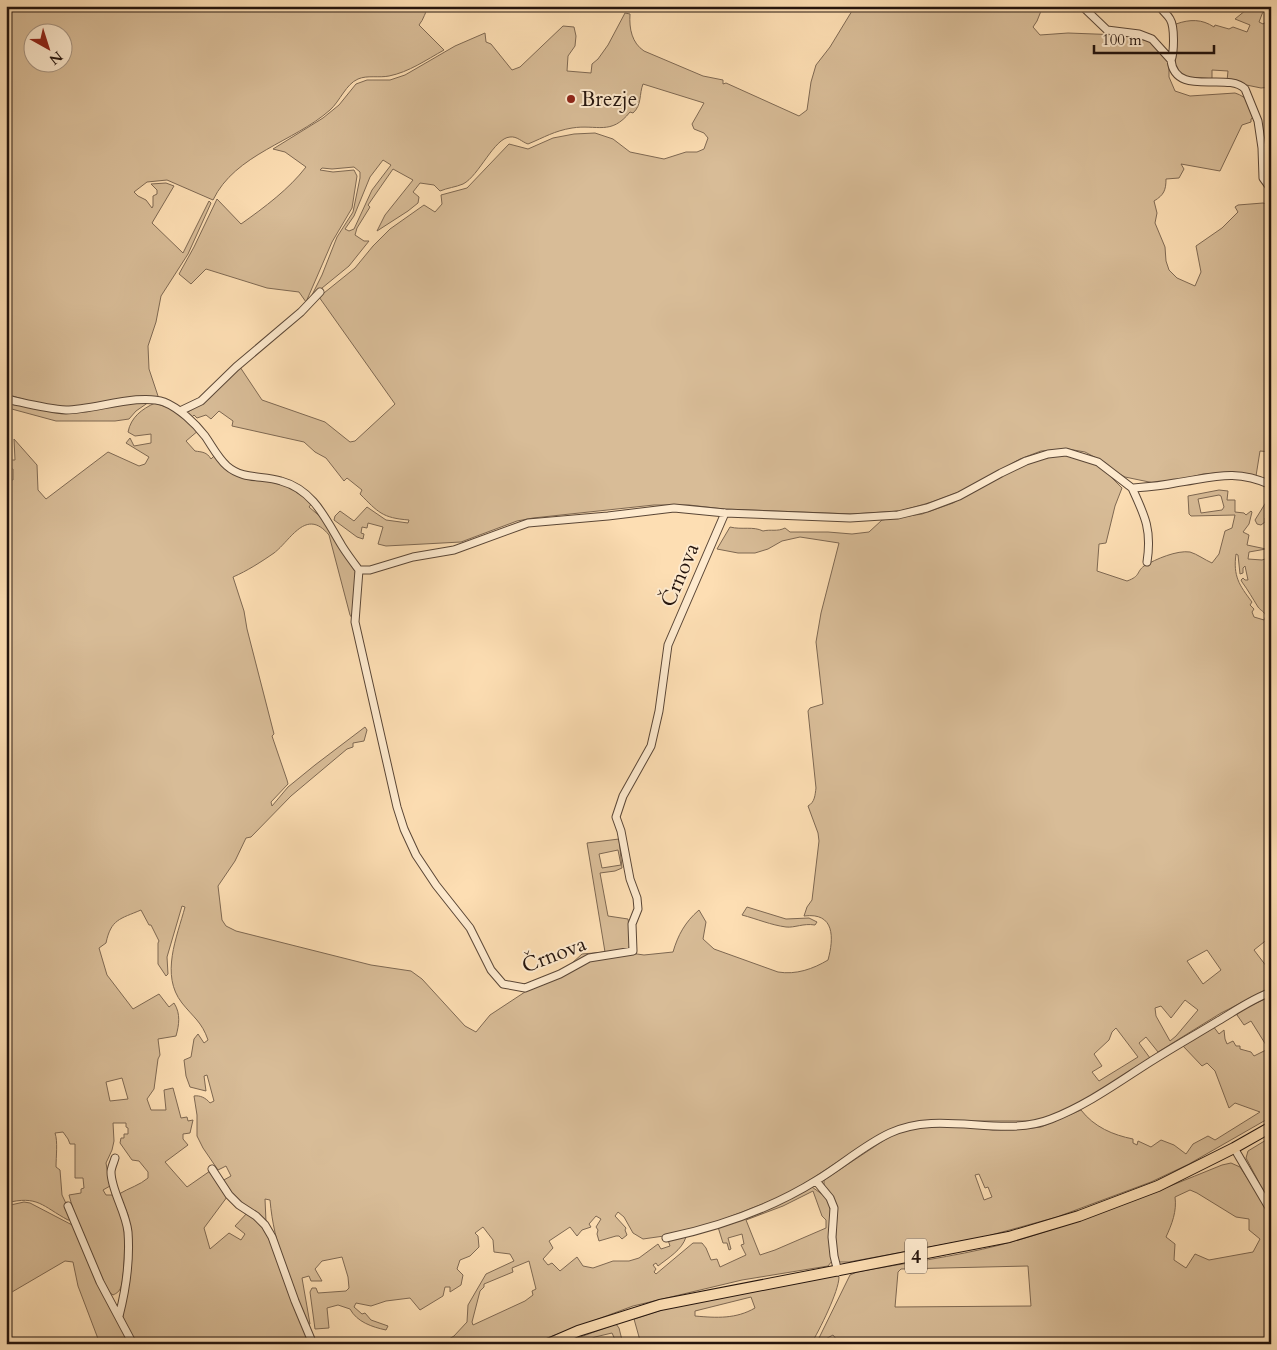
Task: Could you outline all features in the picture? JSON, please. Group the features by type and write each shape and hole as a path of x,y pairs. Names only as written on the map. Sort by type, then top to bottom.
{"main road":[{"name":"4","path":"548,1344 578,1331 660,1305 838,1272 1009,1237 1078,1216 1158,1186 1271,1127"}],"street":[{"path":"1082,6 1107,30 1139,34 1152,39 1171,60 1175,73 1180,78 1190,81 1243,86 1258,121 1262,148 1263,178 1271,188"},
{"path":"1160,6 1171,20 1174,54 1171,60"},
{"path":"180,411 202,401 236,368 301,312 320,292"},
{"path":"6,399 65,410 137,400 164,402 180,411 204,434 226,465 235,472 247,476 283,481 314,501 359,570 370,570 413,557 454,550 528,523 674,508 725,513 850,518 898,515 927,508 959,496 1026,461 1048,454 1066,452 1098,462 1132,488 1147,520 1149,549 1147,562"},
{"path":"1132,488 1214,476 1241,475 1271,484"},
{"name":"Črnova","path":"359,570 355,622 397,807 404,829 416,855 436,885 470,928 491,970 503,984 525,988 560,974 589,958 633,950 632,924 638,909 637,898 630,879 621,831 616,817 623,796 651,746 659,710 668,645 725,513"},
{"path":"666,1238 700,1231 764,1207 816,1181 891,1132 906,1127 925,1124 960,1123 1003,1126 1050,1120 1091,1101 1150,1062 1271,992"},
{"path":"1234,1148 1271,1211"},
{"path":"115,1158 110,1171 112,1183 124,1211 128,1231 124,1296 119,1316"},
{"path":"212,1168 228,1195 256,1216 265,1225 272,1237 288,1283 313,1344"},
{"path":"816,1181 830,1198 834,1208 832,1237 838,1272"},
{"path":"68,1206 100,1282 133,1344"}],"shaded area":[{"path":"6,6 429,6 419,25 444,50 403,72 385,77 365,77 354,81 334,106 316,121 266,150 235,171 223,184 213,200 167,180 147,182 134,192 146,200 152,208 153,196 157,194 157,190 151,184 166,183 174,186 152,223 183,253 209,201 211,203 188,254 161,296 156,322 148,346 149,369 158,396 155,399 68,408 39,404 6,394"},
{"path":"855,6 1043,6 1033,27 1040,35 1068,33 1121,35 1152,42 1169,64 1169,77 1175,91 1190,96 1235,93 1246,99 1254,117 1251,119 1251,122 1242,125 1220,171 1181,164 1184,169 1179,178 1166,179 1164,192 1154,201 1157,213 1155,223 1165,247 1169,270 1177,278 1195,286 1201,272 1196,246 1222,228 1238,212 1235,207 1238,205 1263,203 1271,205 1271,452 1260,451 1256,476 1233,472 1203,474 1154,483 1125,477 1106,463 1085,452 1068,449 1041,451 1020,459 967,489 900,511 852,514 724,509 689,505 654,505 517,521 461,542 386,546 378,544 383,527 368,523 367,528 362,527 363,539 357,537 334,520 335,516 340,511 354,521 367,507 386,520 408,523 409,520 392,518 376,510 360,494 362,490 347,478 344,481 326,458 315,452 304,442 232,426 233,421 219,411 211,419 206,415 197,418 186,413 200,405 240,367 262,400 325,422 350,442 355,441 395,404 319,297 355,268 390,229 424,205 435,212 442,204 441,195 467,188 509,144 528,149 553,138 595,133 613,139 630,152 664,159 704,149 708,138 704,133 694,129 692,124 704,103 643,84 636,110 633,113 630,112 616,124 603,128 581,127 566,129 528,144 515,137 504,139 492,150 469,180 463,184 440,191 434,185 420,183 413,192 419,197 418,203 377,231 385,215 413,180 393,169 368,205 370,207 357,228 355,235 364,241 369,241 349,266 311,297 337,237 353,212 360,178 360,172 354,167 322,168 320,170 333,172 354,170 357,176 352,208 332,242 306,302 299,292 267,288 206,269 191,284 179,274 217,199 241,224 276,197 306,167 285,152 273,149 323,118 339,105 356,84 367,80 390,80 405,75 455,46 485,33 486,42 491,44 512,70 520,67 563,26 574,27 576,36 575,46 568,56 567,71 591,73 592,64 608,45 625,13 630,14 630,25 634,40 644,51 703,76 723,80 723,84 726,83 799,116 807,110 811,82 816,65 830,47","holes":["383,160 391,165 372,190 354,229 349,231 345,229 354,216 370,177"]},
{"path":"1244,6 1262,6 1264,9 1259,22 1263,24 1269,20 1271,22 1271,87 1261,88 1227,81 1228,71 1212,70 1212,81 1190,79 1182,74 1175,65 1174,27 1176,24 1186,21 1205,22 1214,27 1215,25 1229,29 1233,27 1247,32 1250,25 1235,19 1246,10"},
{"path":"6,400 45,410 149,402 136,411 129,419 115,421 56,421 8,408 6,407"},
{"path":"155,403 172,409 199,430 186,441 195,451 206,454 211,459 215,455 225,468 288,486 312,503 309,507 330,525 355,571 354,621 350,615 329,535 321,527 313,524 299,529 274,553 233,577 244,611 274,734 272,736 288,784 271,802 272,806 288,787 315,765 365,727 367,730 364,741 353,743 353,747 347,749 291,796 251,837 246,838 235,861 218,886 222,920 226,926 236,931 371,965 411,971 422,979 465,1026 476,1032 490,1015 531,988 560,974 582,954 605,952 587,843 619,839 622,868 600,873 608,916 628,919 631,941 628,950 630,953 644,955 673,952 683,929 699,910 706,922 703,939 714,949 785,973 810,969 828,960 831,935 827,922 822,918 804,916 812,900 819,841 808,806 815,796 816,788 808,711 810,708 823,704 816,642 821,613 839,543 800,537 782,541 768,549 755,553 738,553 717,549 730,527 763,531 785,528 790,532 852,534 869,532 882,520 922,514 953,503 1014,469 1040,459 1063,455 1091,461 1104,470 1122,488 1115,506 1106,543 1099,544 1097,571 1127,581 1136,576 1149,563 1179,552 1193,553 1212,563 1219,554 1225,531 1232,528 1235,515 1191,516 1189,514 1188,496 1219,490 1228,491 1227,500 1235,500 1235,512 1246,515 1252,512 1249,524 1243,532 1249,535 1247,545 1266,549 1249,552 1248,559 1262,560 1271,557 1271,939 1269,938 1254,950 1270,971 1271,988 1221,1013 1158,1052 1146,1037 1139,1043 1150,1058 1059,1114 1034,1121 923,1121 866,1143 783,1196 706,1226 678,1234 643,1239 633,1233 624,1217 618,1212 615,1216 626,1228 627,1235 622,1239 616,1236 599,1241 596,1227 601,1219 596,1216 589,1224 591,1227 582,1230 577,1236 570,1227 549,1241 553,1248 543,1259 548,1265 552,1263 560,1271 577,1257 583,1266 593,1268 613,1261 629,1261 639,1258 658,1244 661,1249 670,1246 668,1240 685,1235 684,1242 674,1253 658,1266 656,1263 653,1265 656,1269 654,1272 656,1274 693,1243 702,1243 711,1260 717,1259 720,1267 746,1255 741,1245 744,1244 742,1234 728,1238 731,1249 729,1250 727,1243 723,1243 718,1227 781,1202 812,1187 826,1197 830,1203 832,1261 828,1266 742,1280 633,1306 531,1344 441,1344 454,1336 467,1322 468,1305 486,1274 514,1261 510,1254 494,1252 493,1240 483,1227 475,1233 478,1236 479,1247 470,1256 460,1260 457,1269 463,1275 461,1285 450,1292 450,1287 445,1287 443,1296 420,1310 410,1298 386,1301 371,1306 356,1303 354,1307 362,1314 365,1313 371,1320 388,1326 386,1330 365,1323 353,1314 350,1309 338,1305 327,1308 329,1328 315,1329 310,1292 312,1288 316,1288 318,1293 346,1291 349,1288 342,1257 322,1261 315,1269 322,1281 311,1281 309,1276 302,1278 310,1324 308,1325 289,1279 279,1248 270,1200 265,1199 266,1222 233,1197 222,1181 231,1176 226,1166 218,1170 197,1136 197,1115 194,1096 203,1097 210,1103 214,1101 207,1075 204,1076 206,1091 190,1087 186,1076 184,1060 191,1057 194,1039 198,1034 204,1043 208,1040 200,1024 175,992 172,980 172,956 185,907 182,906 167,957 168,974 166,976 158,964 159,941 141,910 114,924 106,943 99,948 107,975 133,1009 159,994 169,1007 174,1003 178,1011 179,1024 176,1036 158,1039 160,1055 154,1089 147,1099 151,1110 166,1110 164,1090 173,1088 181,1118 187,1117 188,1121 193,1120 190,1133 183,1134 183,1139 188,1145 165,1162 187,1187 210,1171 227,1197 204,1228 210,1249 229,1233 241,1240 245,1234 235,1226 248,1212 265,1229 311,1344 135,1344 123,1317 128,1215 119,1194 148,1178 148,1172 139,1161 132,1160 120,1143 121,1138 124,1138 124,1134 128,1134 126,1123 113,1123 114,1141 106,1163 110,1186 103,1190 106,1195 115,1195 121,1205 123,1215 124,1261 121,1287 117,1293 113,1295 105,1289 74,1213 69,1195 81,1193 81,1189 84,1188 83,1178 75,1178 75,1144 70,1144 63,1132 55,1133 57,1145 56,1167 60,1170 62,1195 72,1216 71,1220 33,1201 26,1200 6,1203 6,481 13,480 13,469 6,468 6,460 15,460 14,439 37,465 38,490 46,499 108,452 139,466 145,464 149,457 126,443 130,438 134,446 151,443 151,434 135,436 128,432 134,418","holes":["1221,496 1224,507 1222,510 1201,513 1198,499","1236,554 1238,555 1240,574 1243,573 1245,566 1248,580 1243,578 1241,580 1258,607 1265,614 1264,620 1254,617 1252,612 1254,609 1250,605 1252,602 1240,585 1235,568","618,850 621,865 602,868 599,854","1207,950 1221,970 1203,984 1187,961","1185,1000 1198,1010 1170,1041 1156,1016 1155,1008 1161,1006 1171,1018","1116,1028 1138,1057 1099,1081 1092,1072 1102,1066 1094,1054 1109,1040","122,1078 128,1099 110,1101 106,1082","813,1191 822,1216 826,1220 826,1228 760,1255 746,1220 783,1206","529,1261 536,1289 532,1291 533,1295 525,1301 473,1325 472,1322 480,1291 484,1284 513,1272 512,1268"]},
{"path":"1268,499 1271,500 1271,519 1267,521 1265,518 1265,522 1261,525 1257,524 1255,520"},
{"path":"747,907 786,919 809,918 817,922 815,925 780,926 742,915"},
{"path":"1271,996 1271,1023 1269,1027 1271,1029 1271,1044 1266,1045 1251,1021 1244,1025 1237,1012"},
{"path":"1213,1026 1219,1034 1224,1030 1227,1044 1233,1041 1236,1046 1240,1046 1240,1049 1251,1052 1254,1056 1266,1050 1269,1055 1271,1054 1271,1117 1189,1164 1151,1182 1057,1217 984,1237 849,1262 840,1262 836,1256 836,1208 830,1193 824,1186 824,1180 892,1135 926,1127 960,1126 993,1130 1041,1127 1081,1110 1098,1126 1111,1133 1133,1139 1133,1143 1137,1145 1138,1141 1151,1147 1161,1140 1174,1145 1186,1154 1193,1144 1208,1136 1215,1140 1260,1112 1235,1103 1229,1108 1215,1071 1207,1063 1202,1066 1183,1046","holes":["979,1174 985,1188 988,1187 992,1197 984,1200 975,1175"]},
{"path":"1271,1137 1271,1205 1246,1158 1248,1151"},
{"path":"1231,1163 1240,1167 1271,1215 1271,1344 840,1344 833,1335 818,1343 850,1275 857,1272 982,1249 1029,1237 1112,1208","holes":["1190,1190 1236,1217 1249,1219 1249,1230 1260,1239 1253,1252 1209,1260 1195,1254 1186,1268 1174,1260 1175,1244 1166,1237 1174,1217 1175,1197","1028,1266 1031,1306 895,1307 898,1272 901,1269"]},
{"path":"24,1202 30,1203 76,1227 131,1344 100,1344 78,1286 73,1262 65,1261 12,1292 9,1290 6,1293 6,1206"},
{"path":"837,1275 839,1277 832,1301 811,1344 641,1344 634,1319 674,1306","holes":["751,1297 755,1308 748,1312 726,1317 695,1316 695,1311"]},
{"path":"616,1324 619,1328 623,1344 617,1344 612,1333 595,1337 581,1344 561,1344"}],"place":[{"name":"Brezje","path":"571,99"}]}
